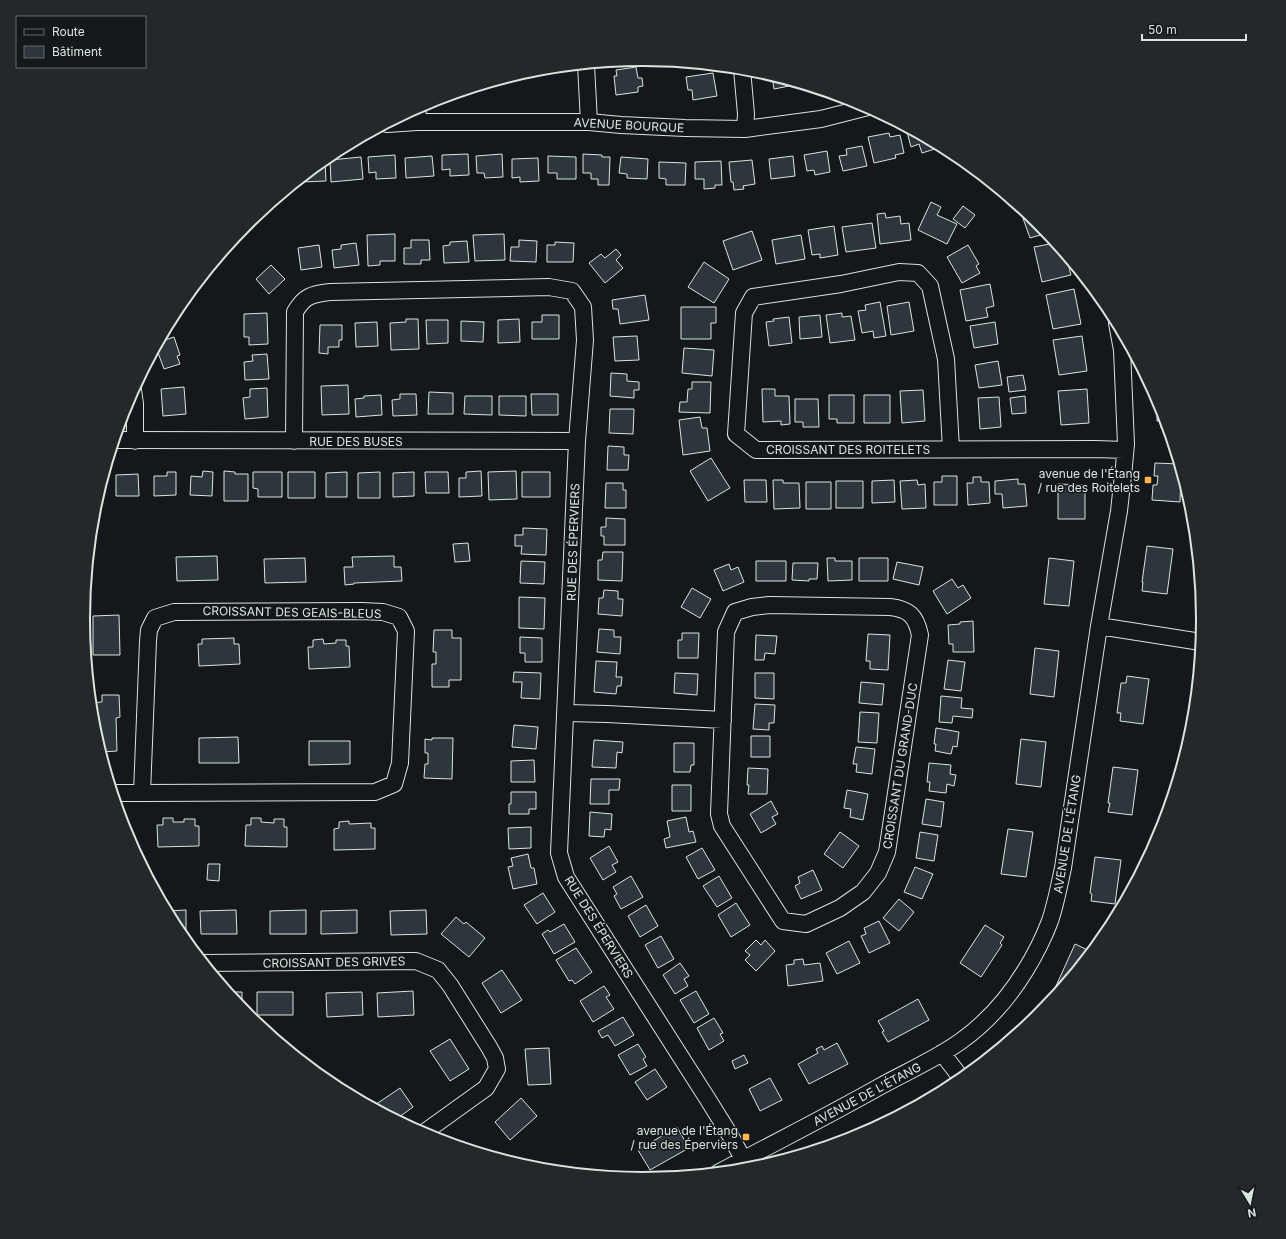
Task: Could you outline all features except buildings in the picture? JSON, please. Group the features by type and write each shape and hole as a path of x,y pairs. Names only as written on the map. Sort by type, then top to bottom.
{"street":[{"path":"586,69 589,122"},
{"path":"743,76 746,114 745,129"},
{"name":"AVENUE BOURQUE","path":"418,115 589,122 686,128 745,129 821,119 858,109"},
{"name":"CROISSANT DES ROITELETS","path":"951,449 946,359 930,286 918,273 899,272 841,284 753,297 744,313 736,434 756,450 1125,450"},
{"name":"RUE DES ÉPERVIERS","path":"294,441 295,312 300,303 314,294 330,292 549,287 572,291 583,307 585,340 577,441 559,853 566,877 707,1098 743,1159"},
{"name":"AVENUE DE L'ÉTANG","path":"732,1165 942,1053 960,1041 994,1012 1015,988 1030,964 1049,923 1063,868 1099,626 1119,511 1125,450 1126,351"},
{"path":"135,402 135,440"},
{"name":"RUE DES BUSES","path":"120,440 577,441"},
{"name":"CROISSANT DU GRAND-DUC","path":"769,605 890,607 901,608 911,615 917,623 920,635 887,852 878,873 863,892 840,908 806,924 783,921 722,826 719,814 723,720 726,632 735,612 752,606 769,605"},
{"name":"CROISSANT DES GEAIS-BLEUS","path":"118,793 142,793 375,792 394,784 400,763 406,631 399,617 383,612 295,611 174,612 156,618 149,630 148,641 142,793"},
{"path":"1099,626 1195,641"},
{"path":"566,713 723,720"},
{"name":"CROISSANT DES GRIVES","path":"210,963 416,961 438,970 450,985 489,1047 495,1058 497,1069 486,1088 428,1130"},
{"path":"942,1053 959,1075"}],"place":[{"name":"avenue de l'Étang / rue des Roitelets","path":"1148,480"},
{"name":"avenue de l'Étang / rue des Éperviers","path":"746,1137"}]}
